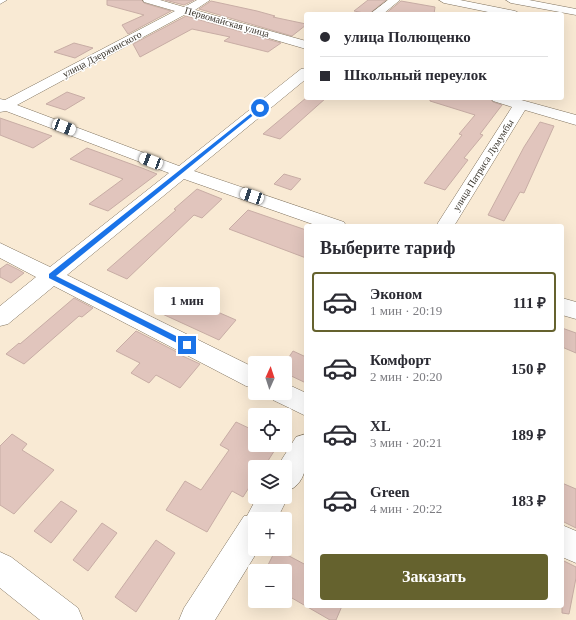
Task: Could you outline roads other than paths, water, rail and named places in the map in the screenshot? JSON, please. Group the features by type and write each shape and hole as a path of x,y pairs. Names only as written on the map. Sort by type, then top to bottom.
{"street":[{"name":"Первомайская улица","path":"148,0 304,44"},
{"name":"улица Дзержинского","path":"2,105 205,0"},
{"path":"379,12 395,0"},
{"path":"444,0 505,12"},
{"path":"510,0 576,12"},
{"path":"0,318 304,74"},
{"path":"506,100 576,120"},
{"name":"улица Патриса Лумумбы","path":"446,224 521,104"},
{"path":"2,105 180,172 331,224"},
{"path":"0,250 248,375"},
{"path":"564,307 576,311"},
{"path":"292,398 304,404"},
{"path":"292,468 304,449"},
{"path":"196,620 248,538"},
{"path":"564,541 576,548"},
{"path":"0,568 66,620"}]}
